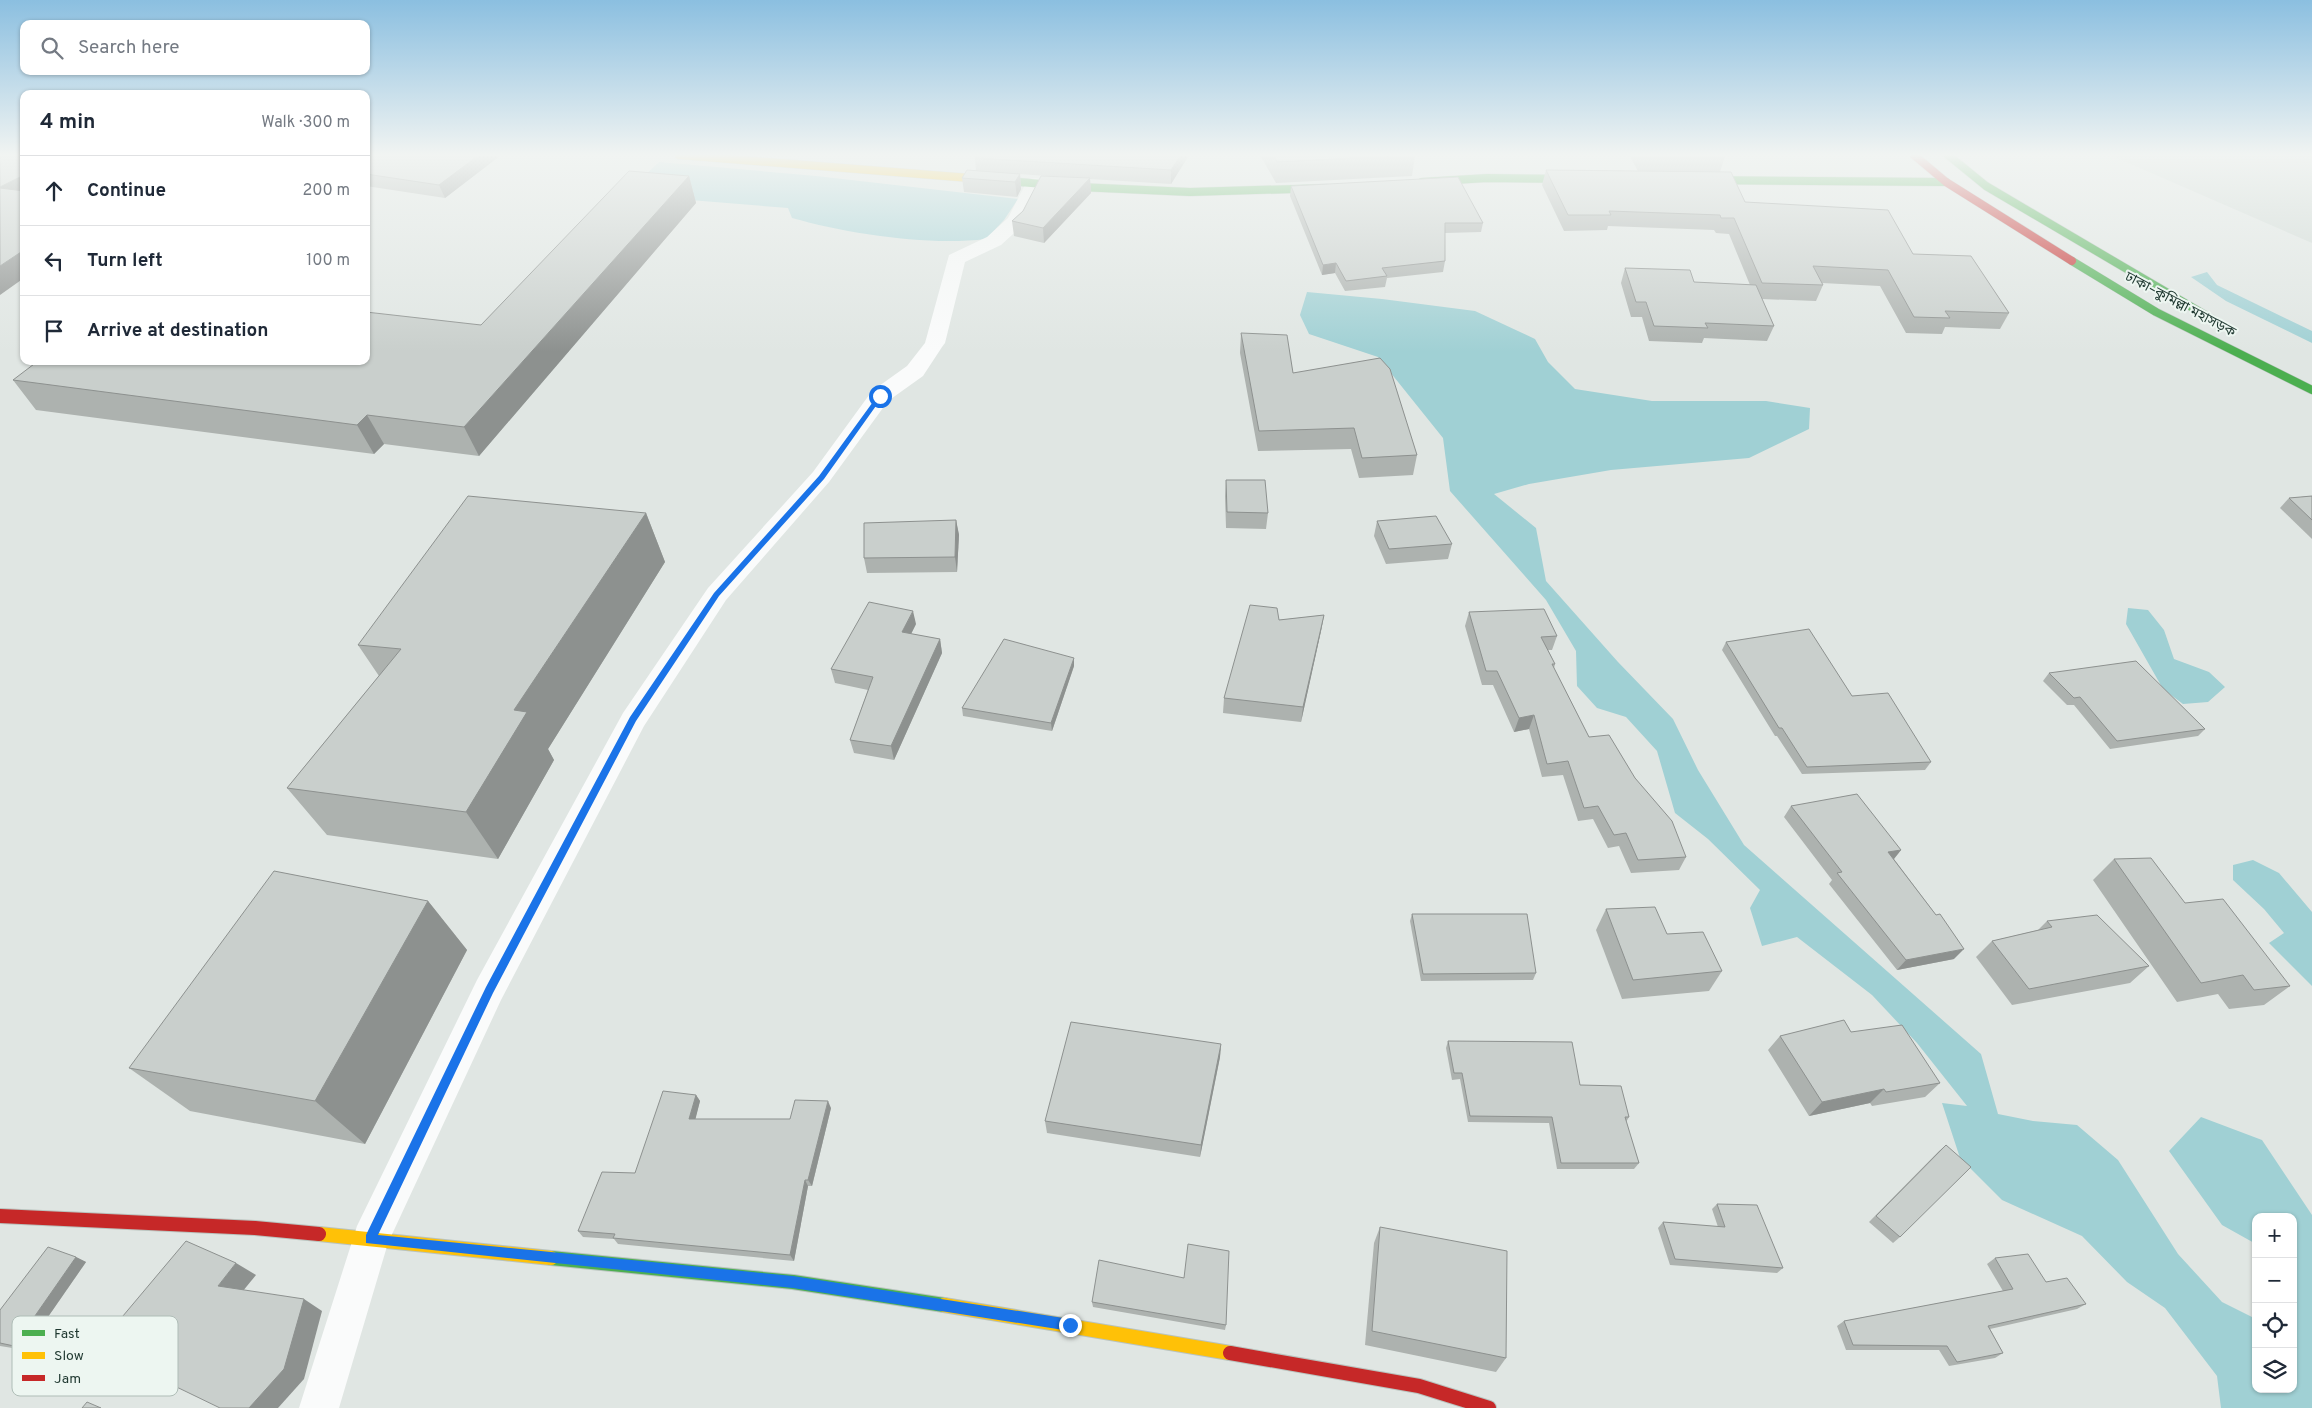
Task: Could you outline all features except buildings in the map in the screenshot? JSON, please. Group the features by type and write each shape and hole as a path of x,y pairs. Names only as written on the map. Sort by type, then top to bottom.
{"main road":[{"name":"ঢাকা–কুমিল্লা মহাসড়ক","path":"2007,221 2156,312 2312,390"},
{"name":"ঢাকা–কুমিল্লা মহাসড়ক","path":"2044,221 2206,317 2232,330"},
{"path":"0,1216 255,1228 793,1282 1070,1325 1409,1384 1489,1408"}],"street":[{"path":"319,1408 370,1239 490,990 633,720 717,594 821,477 880,396 915,371 935,343 956,259 994,241 1016,221"}],"shaded area":[{"path":"2261,221 2312,221 2312,243"}],"water":[{"path":"802,221 1003,221 986,239 963,241 914,240 863,234"},
{"path":"2207,272 2217,285 2312,331 2312,343 2226,301 2191,277"},
{"path":"1307,292 1475,311 1535,339 1548,362 1575,389 1652,401 1766,401 1810,408 1809,429 1749,458 1611,470 1529,484 1494,494 1536,528 1546,581 1618,662 1673,719 1698,770 1744,845 1981,1054 1998,1114 2033,1121 2077,1125 2118,1160 2178,1254 2222,1302 2252,1317 2252,1393 2297,1393 2297,1213 2252,1213 2252,1242 2222,1225 2169,1151 2201,1117 2262,1140 2312,1215 2312,1408 2221,1408 2217,1376 2165,1308 2127,1282 2082,1236 2002,1200 1960,1158 1942,1103 1967,1106 1917,1043 1872,995 1797,937 1762,946 1750,908 1760,890 1708,839 1675,813 1657,751 1626,717 1597,708 1577,686 1576,651 1546,600 1450,491 1443,438 1378,357 1309,334 1300,315"},
{"path":"2128,608 2148,610 2164,630 2174,659 2209,672 2225,687 2208,702 2183,704 2163,689 2126,624"},
{"path":"2253,860 2279,873 2312,912 2312,986 2269,943 2284,933 2264,909 2233,880 2233,865"}],"traffic: fast":[{"path":"2045,221 2222,325"},
{"path":"2072,261 2156,312 2312,390"},
{"path":"551,1258 793,1282 944,1305"}],"traffic: slow":[{"path":"319,1234 551,1258"},
{"path":"944,1305 1230,1353"}],"traffic: jam":[{"path":"2008,221 2072,261"},
{"path":"0,1216 255,1228 319,1234"},
{"path":"1230,1353 1419,1386 1489,1408"}],"route":[{"path":"880,396 821,477 717,594 633,720 490,990 370,1239 506,1251 793,1282 1070,1325"}]}
